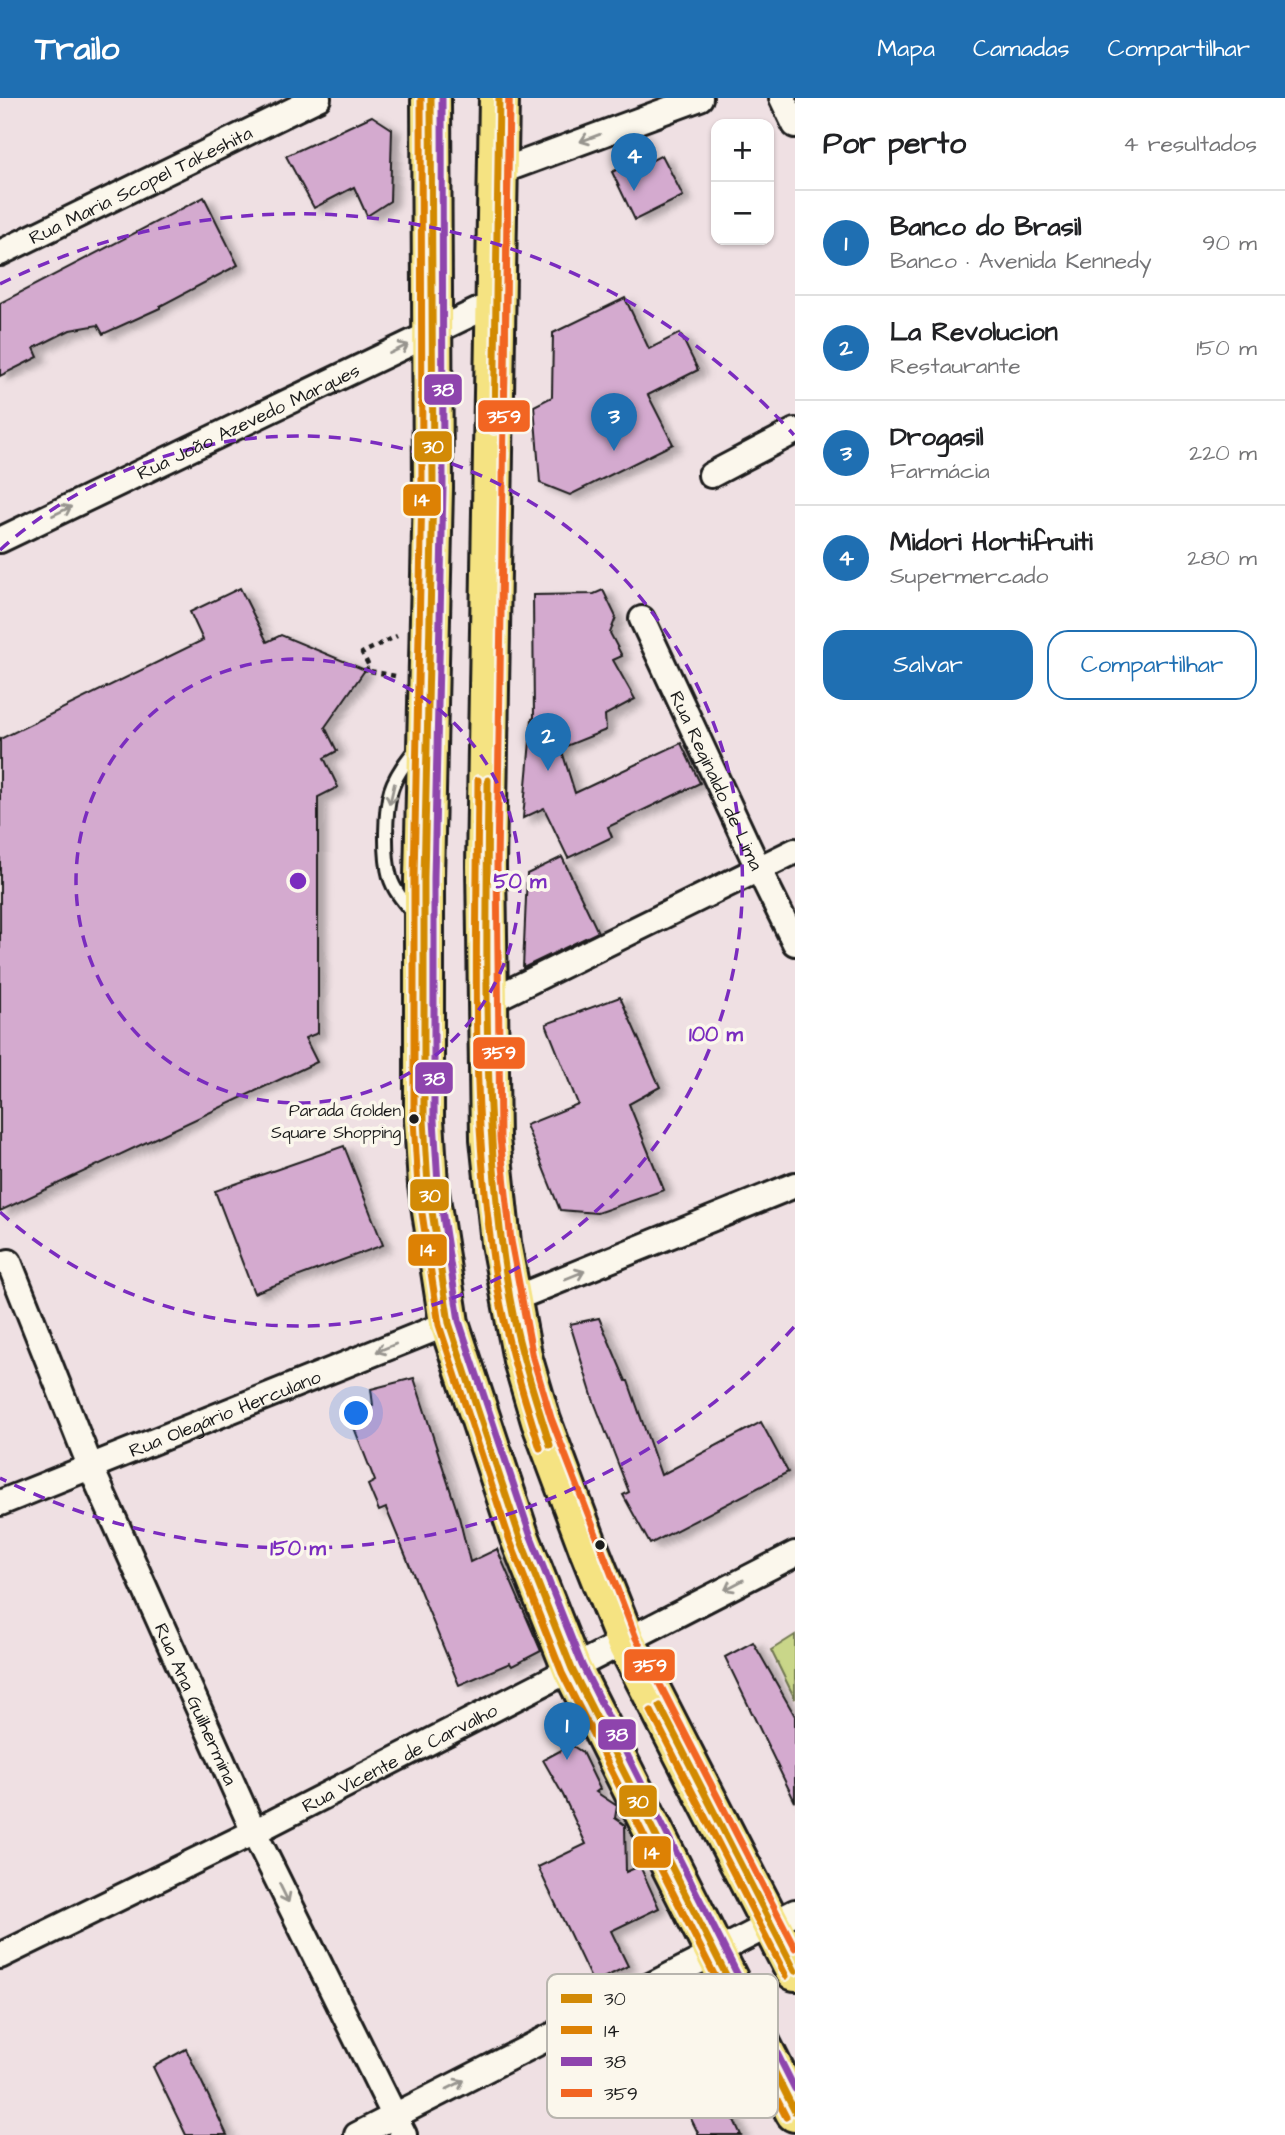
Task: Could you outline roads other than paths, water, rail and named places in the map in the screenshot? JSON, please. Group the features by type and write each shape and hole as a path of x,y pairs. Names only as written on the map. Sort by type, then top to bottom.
{"main road":[{"path":"432,98 433,488 426,736 424,1120 428,1185 449,1323 520,1538 572,1669 726,1974"},
{"path":"499,98 487,748 490,1139 501,1244 523,1360 541,1421 626,1642 784,1918 795,1971"},
{"path":"778,2078 795,2112"}],"street":[{"name":"Rua Maria Scopel Takeshita","path":"0,253 318,98"},
{"path":"499,172 700,98"},
{"path":"782,98 795,125"},
{"name":"Rua João Azevedo Marques","path":"0,540 496,302"},
{"path":"711,475 795,431"},
{"name":"Rua Reginaldo de Lima","path":"642,619 795,943"},
{"path":"488,1002 795,851"},
{"path":"511,1300 795,1185"},
{"name":"Rua Ana Guilhermina","path":"9,1262 91,1468 254,1832 399,2125"},
{"name":"Rua Olegário Herculano","path":"0,1503 449,1323"},
{"name":"Rua Vicente de Carvalho","path":"0,1956 254,1832 795,1554"},
{"path":"679,1974 784,1918"},
{"path":"357,2135 399,2125 547,2045"}],"place":[{"name":"Midori Hortifruiti","path":"634,191"},
{"name":"Drogasil","path":"614,451"},
{"name":"La Revolucion","path":"548,771"},
{"name":"Parada Golden Square Shopping","path":"414,1119"},
{"name":"Banco do Brasil","path":"567,1760"}]}
